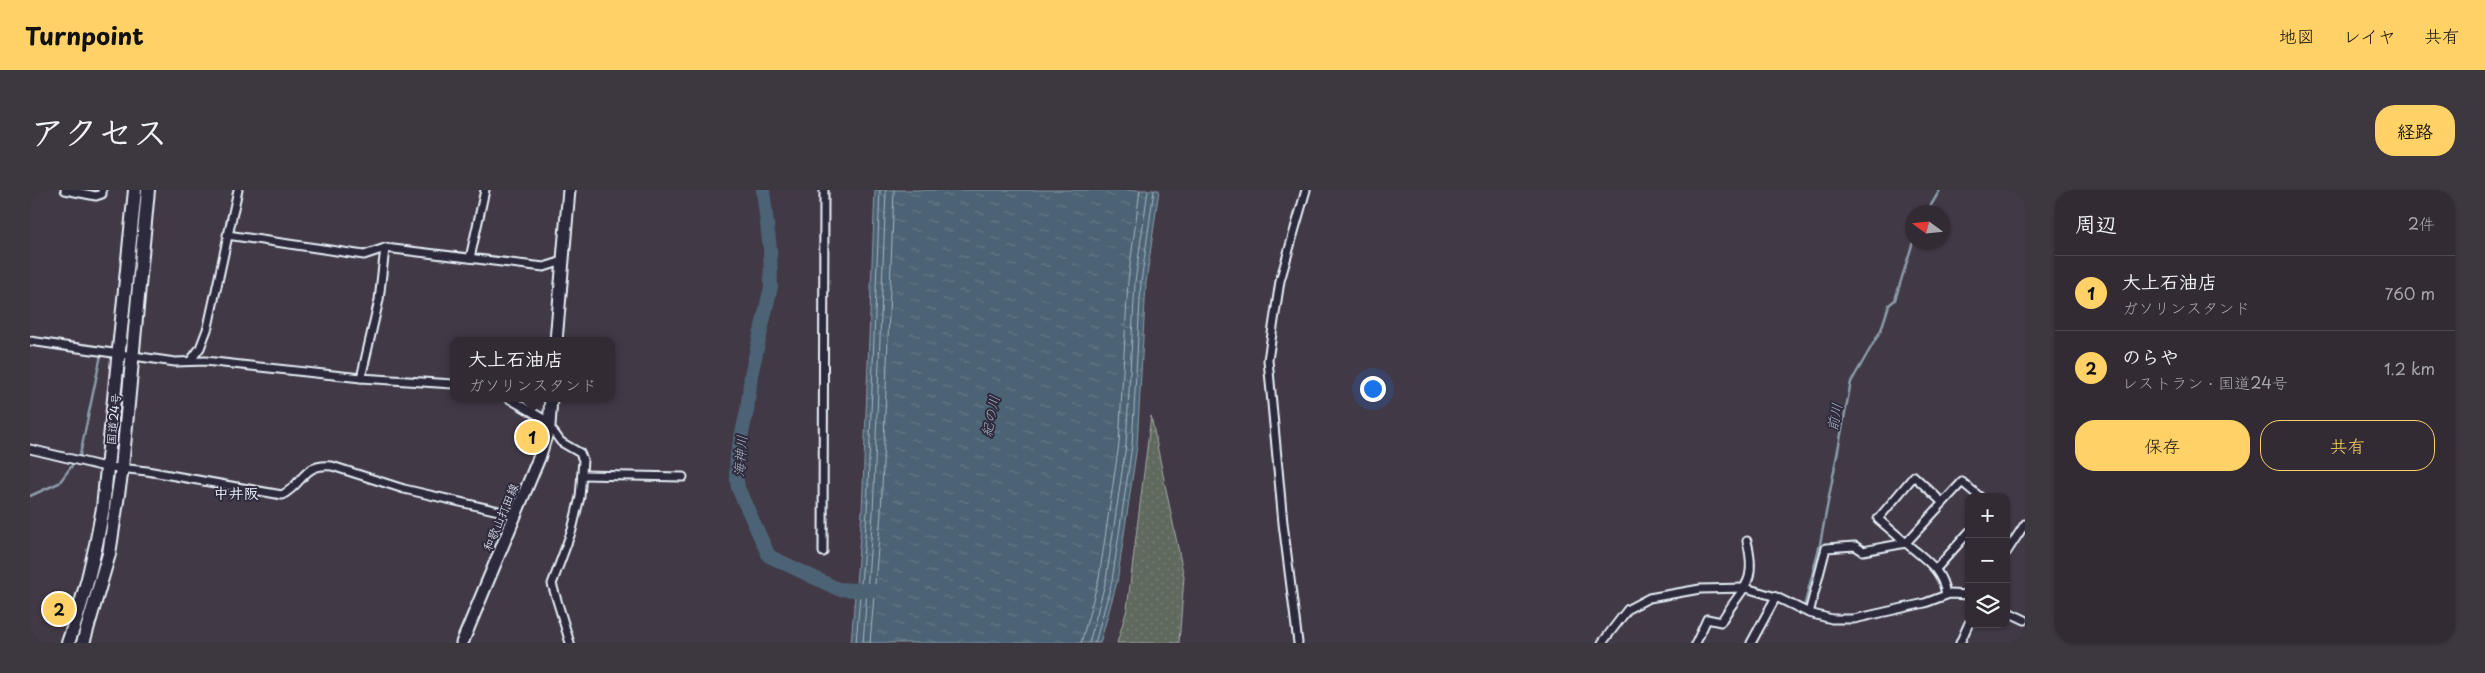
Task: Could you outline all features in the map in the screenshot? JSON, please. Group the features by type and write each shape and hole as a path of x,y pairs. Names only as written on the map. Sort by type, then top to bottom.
{"highway":[{"name":"国道24号","path":"68,643 82,606 95,558 108,466 135,190"},
{"name":"国道24号","path":"82,643 98,598 109,554 122,468 148,190"}],"main road":[{"path":"556,337 569,190"},
{"name":"和歌山打田線","path":"462,643 539,458 549,424 551,402"}],"street":[{"path":"65,190 96,196 102,194 102,190"},
{"path":"192,360 200,348 208,327 238,190"},
{"path":"470,258 485,190"},
{"path":"823,552 824,190"},
{"path":"1298,643 1283,523 1268,360 1280,281 1306,190"},
{"path":"227,235 364,255 385,248 544,267 563,261"},
{"path":"361,378 378,300 385,248"},
{"path":"30,341 120,352 133,358 175,362 192,360 361,378 450,384"},
{"path":"514,402 549,424 561,442 580,453 583,460 580,497 572,530 552,584 570,643"},
{"path":"30,449 108,466 282,495 288,492 310,468 326,466 404,489 516,515"},
{"path":"582,475 683,477"},
{"path":"1943,503 1914,476 1878,519 1936,569 1944,580 1946,595"},
{"path":"1809,613 1826,548 1855,546 1863,551 1906,543 1962,482 1975,493"},
{"path":"2010,547 2025,524"},
{"path":"1936,569 1965,536"},
{"path":"1696,643 1707,619 1721,622 1746,588 1752,563 1747,541"},
{"path":"1602,643 1628,609 1649,598 1700,589 1746,588 1776,597 1809,613 1832,619 1854,618 1925,603 1946,595 1965,594"},
{"path":"1751,643 1776,597"},
{"path":"2010,614 2025,620"},
{"path":"1960,643 1967,628"}],"green space":[{"path":"1151,416 1184,577 1179,643 1117,643 1127,609"}],"water":[{"name":"紀の川","path":"875,190 1159,190 1146,283 1137,446 1117,582 1100,643 851,643 862,512"}],"waterway":[{"name":"海神川","path":"763,190 770,249 771,287 751,375 747,411 737,455 736,473 738,488 769,556 838,589 874,591"},
{"name":"前川","path":"1931,205 1940,190"},
{"name":"前川","path":"1804,607 1820,544 1851,382 1881,330 1889,305 1895,300 1911,250"},
{"path":"30,496 59,483 80,455 101,355"}],"place":[{"name":"大上石油店","path":"532,437"},
{"name":"のらや","path":"59,609"}],"district":[{"name":"中井阪","path":"236,492"}]}
